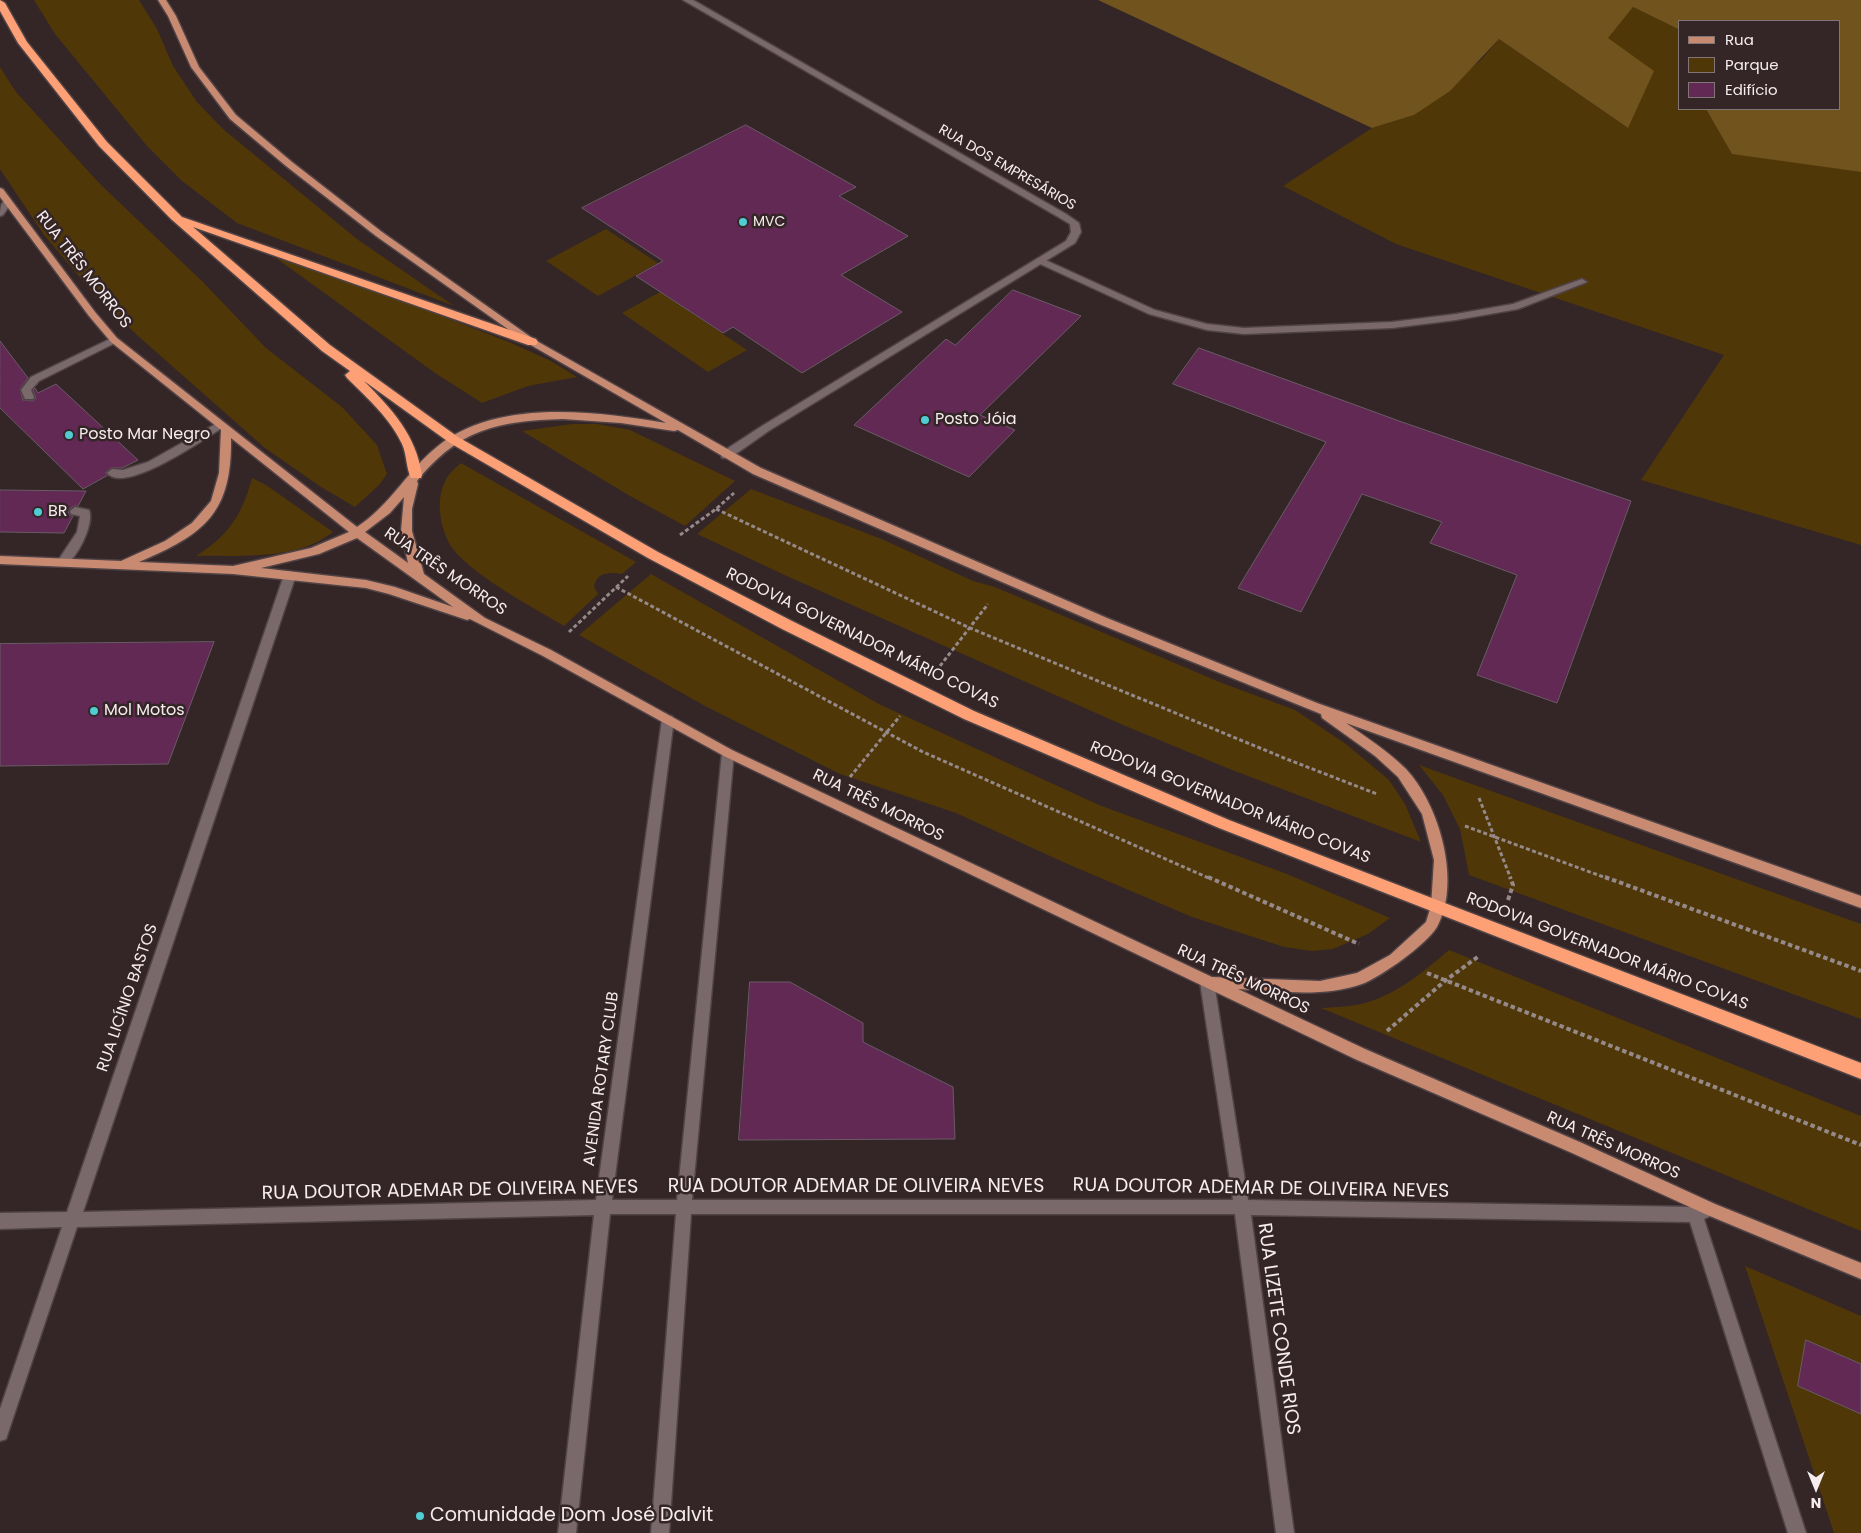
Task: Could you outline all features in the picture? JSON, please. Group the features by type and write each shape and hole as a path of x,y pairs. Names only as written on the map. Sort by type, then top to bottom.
{"highway":[{"name":"RODOVIA GOVERNADOR MÁRIO COVAS","path":"0,3 23,43 87,125 174,217 326,348 454,440 662,559 788,626 969,715 1224,824 1861,1071"},
{"path":"174,217 532,342"},
{"path":"326,348 384,410 407,439 415,458 416,475"}],"main road":[{"path":"162,0 172,16 195,67 233,117 289,164 379,234 532,342 726,455 757,471 1014,584 1313,706 1861,902"},
{"name":"RUA TRÊS MORROS","path":"0,191 92,314 114,340 358,533 481,621 547,653 728,754 1207,982 1360,1054 1577,1148 1703,1212 1861,1271"},
{"path":"233,570 290,559 358,533 385,511 437,453 454,440 493,424 525,418 591,416 629,419 684,430"},
{"path":"122,565 163,547 190,531 210,511 222,489 226,467 223,426"},
{"path":"416,475 408,500 405,528 407,547 418,577"},
{"path":"290,559 290,575"},
{"path":"0,560 233,570 366,584 391,590 481,621"},
{"path":"1207,982 1320,986 1360,979 1395,959 1431,925 1438,906 1441,860 1428,813 1402,773 1379,753 1313,706"}],"street":[{"name":"RUA DOS EMPRESÁRIOS","path":"687,0 1074,223 1076,232 1070,243 766,428 726,455"},
{"path":"0,213 8,202"},
{"path":"1041,261 1152,312 1207,327 1244,331 1392,325 1456,317 1515,306 1582,282"},
{"path":"29,397 26,390 35,379 114,340"},
{"path":"112,473 127,474 143,470 223,426"},
{"path":"63,562 85,526 87,518 85,513 75,511"},
{"name":"RUA LICÍNIO BASTOS","path":"0,1433 290,575"},
{"name":"AVENIDA ROTARY CLUB","path":"568,1533 603,1207 668,719"},
{"path":"660,1533 684,1207 728,754"},
{"name":"RUA LIZETE CONDE RIOS","path":"1207,982 1242,1207 1285,1533"},
{"name":"RUA DOUTOR ADEMAR DE OLIVEIRA NEVES","path":"0,1221 603,1207 1242,1207 1703,1212"},
{"path":"1703,1212 1797,1533"}],"path":[{"path":"716,510 890,592 1079,675 1284,758 1428,813 1861,971"},
{"path":"616,587 923,752 1395,959 1861,1145"}],"green space":[{"path":"34,0 139,0 157,29 173,66 197,102 223,129 357,239 454,306 237,223 182,181 147,146 55,34"},
{"path":"1633,7 1678,29 1678,110 1707,110 1732,153 1861,172 1861,545 1641,480 1724,355 1396,244 1283,186 1372,128 1414,115 1481,60 1499,39 1628,128 1607,38"},
{"path":"0,67 16,92 100,184 203,282 266,348 342,407 377,445 387,474 379,485 355,507 321,487 265,448 138,336 95,295 44,235 0,169"},
{"path":"606,229 658,263 598,296 546,261"},
{"path":"258,245 509,342 551,361 577,377 528,386 482,403 435,373"},
{"path":"660,292 747,350 708,372 622,313"},
{"path":"572,424 597,424 630,430 735,481 685,526 630,496 522,431"},
{"path":"461,463 636,562 622,574 608,573 598,578 594,587 598,594 564,626 519,600 485,577 457,554 449,543 441,518 441,492 448,476"},
{"path":"252,478 266,485 333,532 302,548 285,552 249,556 196,556 226,532 233,523 244,503"},
{"path":"751,489 884,540 973,581 995,587 1222,683 1295,710 1346,744 1389,780 1405,804 1421,842 1227,768 1123,725 791,578 697,534"},
{"path":"651,574 879,704 1099,805 1287,874 1390,918 1368,934 1333,949 1312,951 1284,947 1192,917 1063,862 956,813 840,774 705,706 579,635"},
{"path":"1419,765 1861,924 1861,1019 1469,875 1460,829 1443,795"},
{"path":"1449,950 1861,1116 1861,1231 1321,1008 1356,1005 1381,997 1406,984"},
{"path":"1745,1266 1861,1316 1861,1533 1834,1533"}],"shaded area":[{"path":"1098,0 1861,0 1861,172 1732,154 1707,110 1841,110 1841,20 1678,20 1678,29 1633,7 1608,38 1654,71 1628,128 1499,39 1450,91 1414,115 1372,128"}],"building":[{"name":"MVC","path":"746,125 856,187 839,196 908,236 841,275 902,312 802,373 733,327 723,333 636,276 663,261 582,208"},
{"path":"1013,290 1081,316 980,415 1015,430 969,477 854,425 946,339 955,345"},
{"name":"Posto Mar Negro","path":"0,341 28,378 20,389 23,400 33,401 36,398 33,390 35,388 38,393 56,384 138,460 122,468 111,468 105,473 108,475 83,489 0,408"},
{"path":"1199,348 1402,422 1631,501 1557,703 1477,675 1517,575 1430,543 1442,522 1362,494 1301,612 1238,588 1326,442 1173,384"},
{"name":"BR","path":"0,490 86,491 78,506 68,510 69,515 73,516 64,533 0,532"},
{"name":"Mol Motos","path":"214,642 168,764 0,766 0,644"},
{"path":"750,982 790,982 863,1023 863,1042 953,1087 955,1139 739,1140"},
{"path":"1806,1340 1861,1364 1861,1414 1798,1386"}],"place":[{"name":"MVC","path":"743,222"},
{"name":"Posto Jóia","path":"925,420"},
{"name":"Posto Mar Negro","path":"69,435"},
{"name":"BR","path":"38,512"},
{"name":"Mol Motos","path":"94,711"},
{"name":"Comunidade Dom José Dalvit","path":"420,1516"}]}
